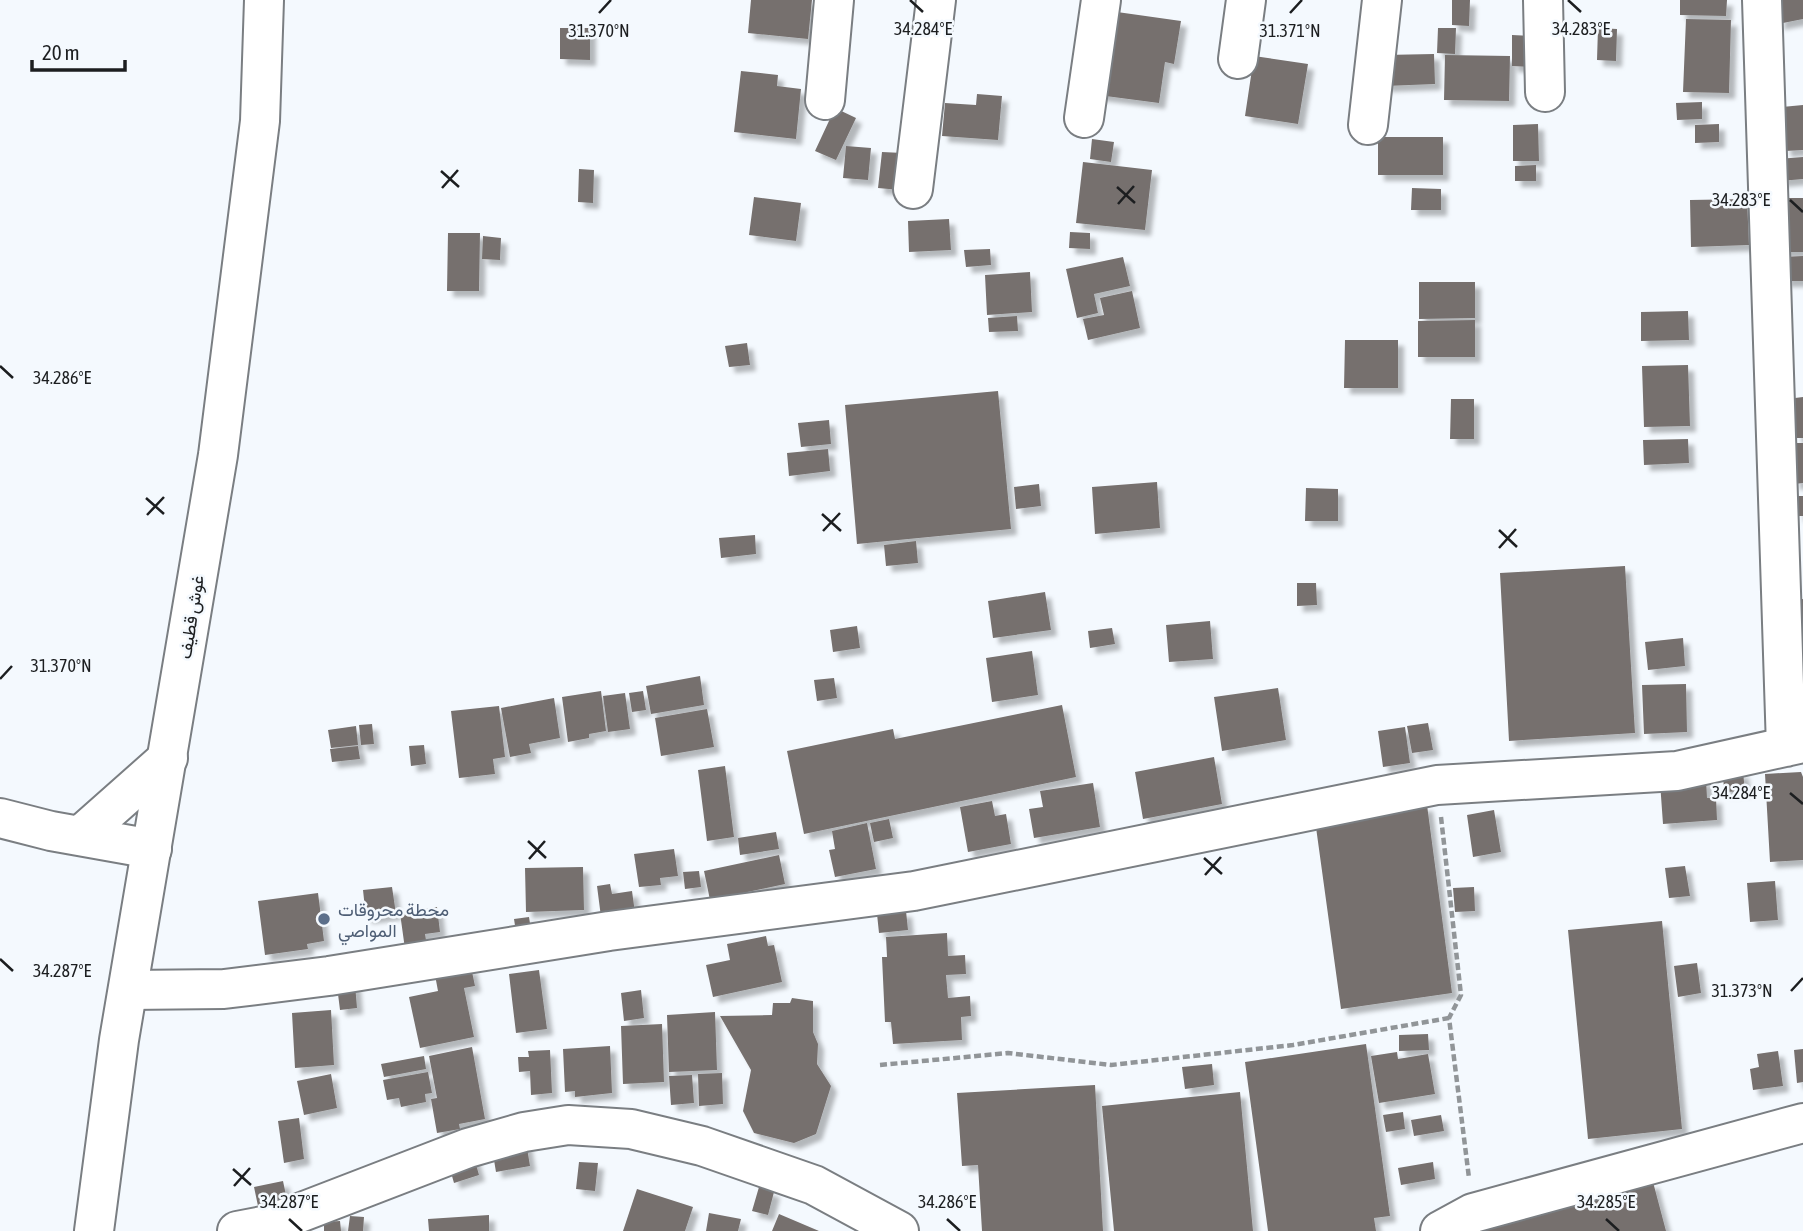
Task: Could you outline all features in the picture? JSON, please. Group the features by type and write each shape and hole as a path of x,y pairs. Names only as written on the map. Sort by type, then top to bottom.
{"street":[{"name":"غوش قطيف","path":"94,1231 119,1040 220,442 260,121 264,0"},
{"path":"825,100 834,0"},
{"path":"913,189 936,0"},
{"path":"1084,118 1101,0"},
{"path":"1238,59 1246,0"},
{"path":"1367,125 1382,0"},
{"path":"1543,0 1545,92"},
{"path":"128,990 225,989 329,976 609,931 914,891 1437,785 1677,771 1795,745 1762,0"},
{"path":"80,836 168,758"},
{"path":"0,818 152,849"},
{"path":"1440,1231 1473,1213 1803,1123"},
{"path":"237,1231 268,1225 468,1148 524,1132 568,1125 631,1129 702,1146 814,1185 899,1231"},
{"path":"94,1231 114,1231"}],"path":[{"path":"1437,785 1461,995 1449,1018 1473,1213"},
{"path":"880,1065 1008,1053 1111,1065 1293,1045 1449,1018"}],"building":[{"path":"751,0 812,0 808,39 748,33"},
{"path":"1452,0 1470,0 1469,26 1452,25"},
{"path":"1680,0 1727,0 1726,16 1680,15"},
{"path":"1780,0 1803,0 1803,19 1778,24"},
{"path":"1110,11 1181,21 1174,64 1165,62 1159,103 1098,95"},
{"path":"1686,19 1731,20 1729,93 1683,92"},
{"path":"560,28 590,28 590,60 560,59"},
{"path":"1438,28 1456,28 1455,54 1437,53"},
{"path":"1598,28 1617,29 1616,61 1597,60"},
{"path":"1512,35 1534,36 1533,67 1512,66"},
{"path":"1434,54 1435,84 1385,86 1384,55"},
{"path":"1445,55 1510,56 1509,101 1444,100"},
{"path":"1254,56 1308,64 1298,124 1245,116"},
{"path":"741,71 778,75 777,86 801,89 796,139 734,132"},
{"path":"977,94 1002,96 998,140 942,136 945,103 976,105"},
{"path":"1702,102 1702,119 1677,120 1676,103"},
{"path":"1803,105 1803,150 1785,151 1782,107"},
{"path":"835,108 856,118 836,160 815,151"},
{"path":"1538,124 1539,161 1513,161 1513,125"},
{"path":"1719,124 1719,142 1695,143 1695,125"},
{"path":"1378,137 1443,137 1443,175 1378,175"},
{"path":"1092,139 1114,142 1111,162 1090,159"},
{"path":"846,146 871,148 868,180 843,178"},
{"path":"882,152 903,153 900,190 878,188"},
{"path":"1803,157 1803,179 1780,181 1778,159"},
{"path":"1083,162 1152,170 1145,230 1076,223"},
{"path":"1536,165 1536,181 1515,181 1515,166"},
{"path":"579,169 594,170 593,203 578,202"},
{"path":"1412,188 1441,189 1441,210 1411,210"},
{"path":"754,197 801,203 796,241 749,235"},
{"path":"1779,198 1803,198 1803,252 1781,252"},
{"path":"1747,199 1749,245 1691,247 1690,200"},
{"path":"949,219 951,250 909,252 908,221"},
{"path":"1070,232 1090,233 1090,249 1069,248"},
{"path":"448,233 480,233 479,291 447,291"},
{"path":"483,236 501,238 500,260 482,259"},
{"path":"990,249 991,265 966,267 964,250"},
{"path":"1803,256 1803,281 1784,281 1783,257"},
{"path":"1123,257 1130,286 1094,294 1098,313 1077,318 1066,269"},
{"path":"1030,272 1032,312 987,315 985,275"},
{"path":"1419,282 1475,282 1475,318 1419,319"},
{"path":"1132,291 1140,328 1088,340 1083,319 1104,315 1100,298"},
{"path":"1688,311 1689,340 1641,341 1641,312"},
{"path":"1017,316 1018,331 989,332 988,318"},
{"path":"1475,320 1475,357 1418,357 1418,321"},
{"path":"1345,340 1398,340 1398,388 1344,388"},
{"path":"747,343 750,365 729,367 725,346"},
{"path":"1688,365 1690,426 1644,427 1642,366"},
{"path":"998,391 1011,529 857,544 845,405"},
{"path":"1803,397 1803,438 1796,438 1795,398"},
{"path":"1451,399 1474,399 1474,439 1450,439"},
{"path":"829,420 831,444 801,447 798,423"},
{"path":"1688,439 1689,463 1644,465 1643,440"},
{"path":"1792,443 1803,443 1803,483 1794,484"},
{"path":"828,449 830,471 789,476 787,453"},
{"path":"1157,482 1160,528 1095,534 1092,487"},
{"path":"1039,484 1041,506 1016,509 1014,487"},
{"path":"1306,488 1338,489 1338,521 1305,521"},
{"path":"1797,496 1803,496 1803,516 1798,516"},
{"path":"755,535 756,554 721,558 719,538"},
{"path":"916,541 918,563 886,566 884,545"},
{"path":"1625,566 1635,733 1509,741 1500,573"},
{"path":"1297,583 1316,583 1317,605 1297,606"},
{"path":"1045,592 1051,630 993,638 988,601"},
{"path":"1803,599 1803,660 1800,660 1795,600"},
{"path":"1210,621 1213,659 1169,662 1166,625"},
{"path":"857,626 860,648 833,652 830,630"},
{"path":"1112,628 1115,644 1090,648 1088,631"},
{"path":"1683,638 1685,666 1648,670 1645,642"},
{"path":"1032,651 1038,695 992,702 986,658"},
{"path":"700,676 704,705 651,714 646,686"},
{"path":"834,678 837,698 817,701 814,680"},
{"path":"1686,684 1687,732 1644,734 1642,685"},
{"path":"1278,688 1286,740 1222,751 1214,697"},
{"path":"601,691 606,731 568,742 562,697"},
{"path":"643,691 646,710 632,712 629,693"},
{"path":"625,693 630,729 608,732 603,696"},
{"path":"554,698 560,738 529,744 531,753 510,757 501,708"},
{"path":"1062,705 1076,777 804,834 787,751 893,729 895,739"},
{"path":"499,706 505,757 493,759 495,774 459,778 451,711"},
{"path":"707,709 714,747 661,756 655,718"},
{"path":"1428,723 1433,750 1412,753 1407,726"},
{"path":"372,724 374,744 361,745 359,725"},
{"path":"356,726 358,745 331,748 328,730"},
{"path":"1405,727 1410,763 1383,767 1378,731"},
{"path":"424,745 426,764 411,766 409,746"},
{"path":"358,746 360,759 332,762 330,749"},
{"path":"1214,757 1222,804 1143,819 1135,772"},
{"path":"725,766 734,837 707,841 698,770"},
{"path":"1743,772 1745,791 1724,792 1723,773"},
{"path":"1801,772 1803,860 1770,862 1765,774"},
{"path":"1706,779 1707,798 1716,798 1717,820 1663,824 1660,782"},
{"path":"1093,783 1100,827 1034,838 1029,809 1043,807 1040,791"},
{"path":"992,801 995,816 1006,814 1011,844 968,852 960,807"},
{"path":"1427,805 1452,993 1341,1009 1315,820"},
{"path":"1494,810 1501,852 1473,857 1467,815"},
{"path":"889,819 893,838 874,842 870,823"},
{"path":"867,823 876,869 835,877 829,850 835,849 832,831"},
{"path":"776,832 779,849 740,855 738,838"},
{"path":"674,849 678,876 660,878 661,885 639,887 634,854"},
{"path":"779,855 785,884 710,900 704,871"},
{"path":"1685,866 1690,896 1669,898 1665,868"},
{"path":"583,867 584,910 526,912 525,868"},
{"path":"699,871 701,887 685,889 683,872"},
{"path":"1775,881 1778,920 1750,922 1747,883"},
{"path":"610,884 612,894 632,891 635,913 601,917 597,886"},
{"path":"392,887 396,914 366,918 363,890"},
{"path":"1474,887 1475,911 1455,912 1453,888"},
{"path":"318,893 324,941 307,944 308,949 265,955 258,901"},
{"path":"437,907 440,932 425,934 427,946 405,949 400,913"},
{"path":"906,911 908,930 879,933 877,914"},
{"path":"529,917 531,930 516,932 514,919"},
{"path":"1662,921 1682,1129 1588,1139 1568,930"},
{"path":"947,933 948,956 965,955 966,974 946,975 948,998 970,996 971,1016 961,1017 962,1040 893,1044 891,1022 885,1022 882,957 887,957 886,937"},
{"path":"766,936 768,946 774,945 782,982 713,997 706,965 730,960 727,944"},
{"path":"1697,963 1701,993 1678,997 1674,966"},
{"path":"471,967 475,986 464,988 474,1037 420,1048 409,997 438,991 435,975"},
{"path":"539,970 547,1029 516,1033 509,974"},
{"path":"355,984 357,1008 340,1010 337,986"},
{"path":"641,990 644,1018 624,1021 621,993"},
{"path":"792,998 813,1001 813,1032 818,1044 817,1064 831,1086 816,1134 794,1143 754,1133 743,1111 751,1070 720,1016 772,1015 773,1003 790,1003"},
{"path":"331,1010 334,1065 295,1068 292,1013"},
{"path":"715,1012 717,1070 669,1072 667,1015"},
{"path":"662,1024 664,1082 623,1084 621,1026"},
{"path":"1428,1034 1429,1050 1399,1051 1399,1035"},
{"path":"1366,1044 1390,1216 1374,1218 1376,1231 1268,1231 1245,1062"},
{"path":"610,1046 612,1093 575,1097 575,1091 565,1092 563,1049"},
{"path":"472,1047 485,1119 459,1124 460,1129 437,1133 431,1099 437,1098 429,1056"},
{"path":"1803,1049 1803,1082 1797,1083 1794,1050"},
{"path":"550,1050 552,1093 531,1095 530,1071 519,1072 518,1057 529,1057 528,1051"},
{"path":"1778,1051 1783,1086 1753,1090 1750,1069 1759,1067 1757,1054"},
{"path":"1397,1052 1398,1059 1428,1054 1435,1094 1379,1103 1371,1056"},
{"path":"424,1056 426,1069 384,1077 381,1064"},
{"path":"1212,1064 1214,1085 1185,1089 1182,1067"},
{"path":"428,1072 432,1093 425,1094 426,1102 401,1107 399,1098 387,1100 383,1080"},
{"path":"722,1073 723,1104 699,1106 698,1074"},
{"path":"331,1074 337,1108 304,1115 297,1081"},
{"path":"692,1075 694,1103 671,1105 669,1076"},
{"path":"1095,1085 1103,1231 982,1231 978,1165 962,1166 957,1093"},
{"path":"1240,1092 1253,1231 1114,1231 1102,1106"},
{"path":"1403,1112 1405,1129 1386,1132 1383,1115"},
{"path":"1441,1115 1444,1131 1414,1136 1411,1120"},
{"path":"299,1118 304,1159 284,1163 278,1121"},
{"path":"526,1142 530,1166 496,1172 492,1148"},
{"path":"473,1154 479,1175 454,1183 448,1162"},
{"path":"579,1162 598,1163 595,1191 576,1189"},
{"path":"1433,1162 1435,1179 1401,1185 1398,1168"},
{"path":"283,1181 287,1200 258,1206 254,1187"},
{"path":"1653,1182 1666,1231 1483,1231 1482,1227"},
{"path":"759,1187 774,1192 768,1215 752,1211"},
{"path":"637,1189 693,1207 685,1231 623,1231"},
{"path":"709,1213 741,1219 738,1231 706,1231"},
{"path":"779,1214 819,1231 772,1231"},
{"path":"489,1215 489,1231 429,1231 428,1219"},
{"path":"350,1216 364,1217 363,1231 348,1231"},
{"path":"340,1221 341,1231 324,1231 324,1222"}],"place":[{"name":"محطة محروقات المواصي","path":"324,919"}]}
